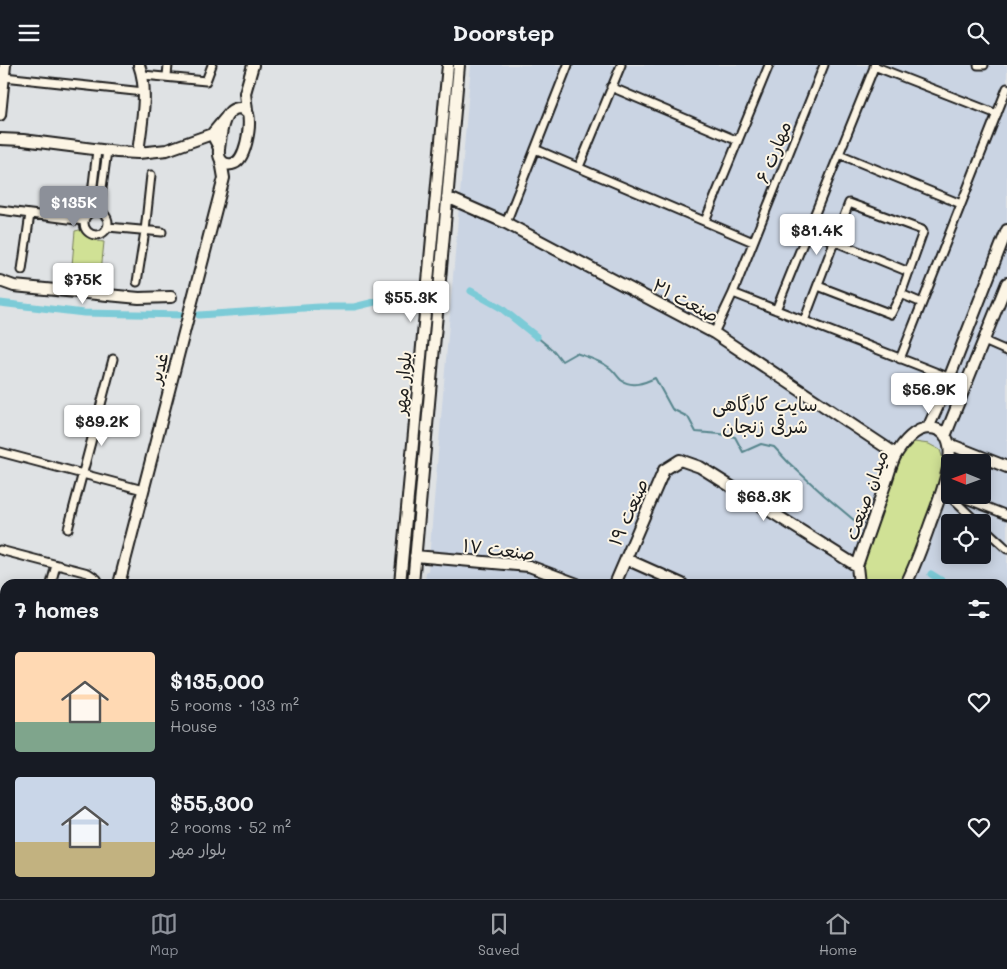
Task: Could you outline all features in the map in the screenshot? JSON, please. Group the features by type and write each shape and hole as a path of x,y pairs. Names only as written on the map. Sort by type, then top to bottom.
{"main road":[{"path":"0,115 5,65"},
{"path":"0,139 138,153 167,151 212,134 230,111 235,108 245,93 252,65"},
{"name":"بلوار مهر","path":"400,579 448,65"},
{"name":"بلوار مهر","path":"412,579 459,65"},
{"path":"138,153 144,92 141,70"},
{"path":"224,178 233,164 240,159 248,139 249,117 245,93"},
{"path":"235,108 247,111"},
{"path":"219,149 221,132 227,116"},
{"path":"212,134 219,149"},
{"name":"غدیر","path":"119,579 224,178 218,155 219,149"},
{"path":"221,161 233,164"},
{"name":"صنعت ۲۱","path":"447,197 506,223 714,333 896,455"},
{"path":"1007,230 928,428 936,430 947,440 1007,467"},
{"path":"0,281 14,286 130,297 171,297"},
{"path":"948,454 947,440 1007,283"},
{"path":"425,311 437,313"},
{"name":"میدان صنعت","path":"859,579 858,566 896,455 909,437 918,431 928,428"},
{"name":"صنعت ۱۹","path":"617,579 664,470 680,460 700,467 858,566"},
{"path":"908,579 941,503"},
{"name":"صنعت ۱۷","path":"414,556 529,566 564,579"},
{"path":"626,559 671,579"}],"street":[{"path":"166,76 168,65"},
{"path":"141,70 166,76 206,81 212,65"},
{"path":"506,223 568,65"},
{"path":"579,167 620,65"},
{"path":"705,221 769,65"},
{"name":"مهارت ۶","path":"714,333 733,293 824,65"},
{"path":"978,65 984,65"},
{"path":"776,310 874,66 996,114"},
{"path":"4,77 144,92"},
{"path":"611,87 738,141"},
{"path":"900,359 1007,88"},
{"path":"535,149 753,242"},
{"path":"99,210 102,150"},
{"path":"90,211 99,210 105,213 109,220 108,227 104,233 90,234 85,229 84,221 90,211 102,150"},
{"path":"839,154 961,204"},
{"path":"137,283 151,175"},
{"path":"804,321 849,203 920,228 923,232 901,294 890,314 818,286"},
{"path":"0,211 84,221"},
{"path":"22,270 30,214"},
{"path":"108,227 162,232"},
{"path":"808,231 909,272"},
{"path":"733,293 948,377"},
{"path":"901,294 922,303"},
{"path":"984,341 1007,351"},
{"path":"68,529 114,359"},
{"path":"0,452 143,490"},
{"path":"959,504 969,514"},
{"path":"979,504 1007,515"},
{"path":"991,534 1007,549"},
{"path":"0,550 88,573 97,579"},
{"path":"52,579 56,565"}],"shaded area":[{"path":"471,65 1007,65 1007,579 425,579 426,571 428,571"}],"green space":[{"path":"84,229 92,239 104,242 101,272 86,269 84,277 71,277 75,231"},
{"path":"914,442 929,444 940,450 941,476 936,499 905,579 863,579 862,564 896,463 906,448"}],"waterway":[{"path":"199,315 319,307 354,307 420,291"},
{"path":"471,291 501,308 537,337"},
{"path":"0,303 84,313 186,315"},
{"path":"537,337 554,351 562,361 576,353 594,359 629,384 642,383 655,378 672,409 688,417 696,432 735,437 743,452 761,444 774,447 824,495 861,526"},
{"path":"931,574 939,579"}],"district":[{"name":"سایت کارگاهی شرقی زنجان","path":"765,414"}]}
